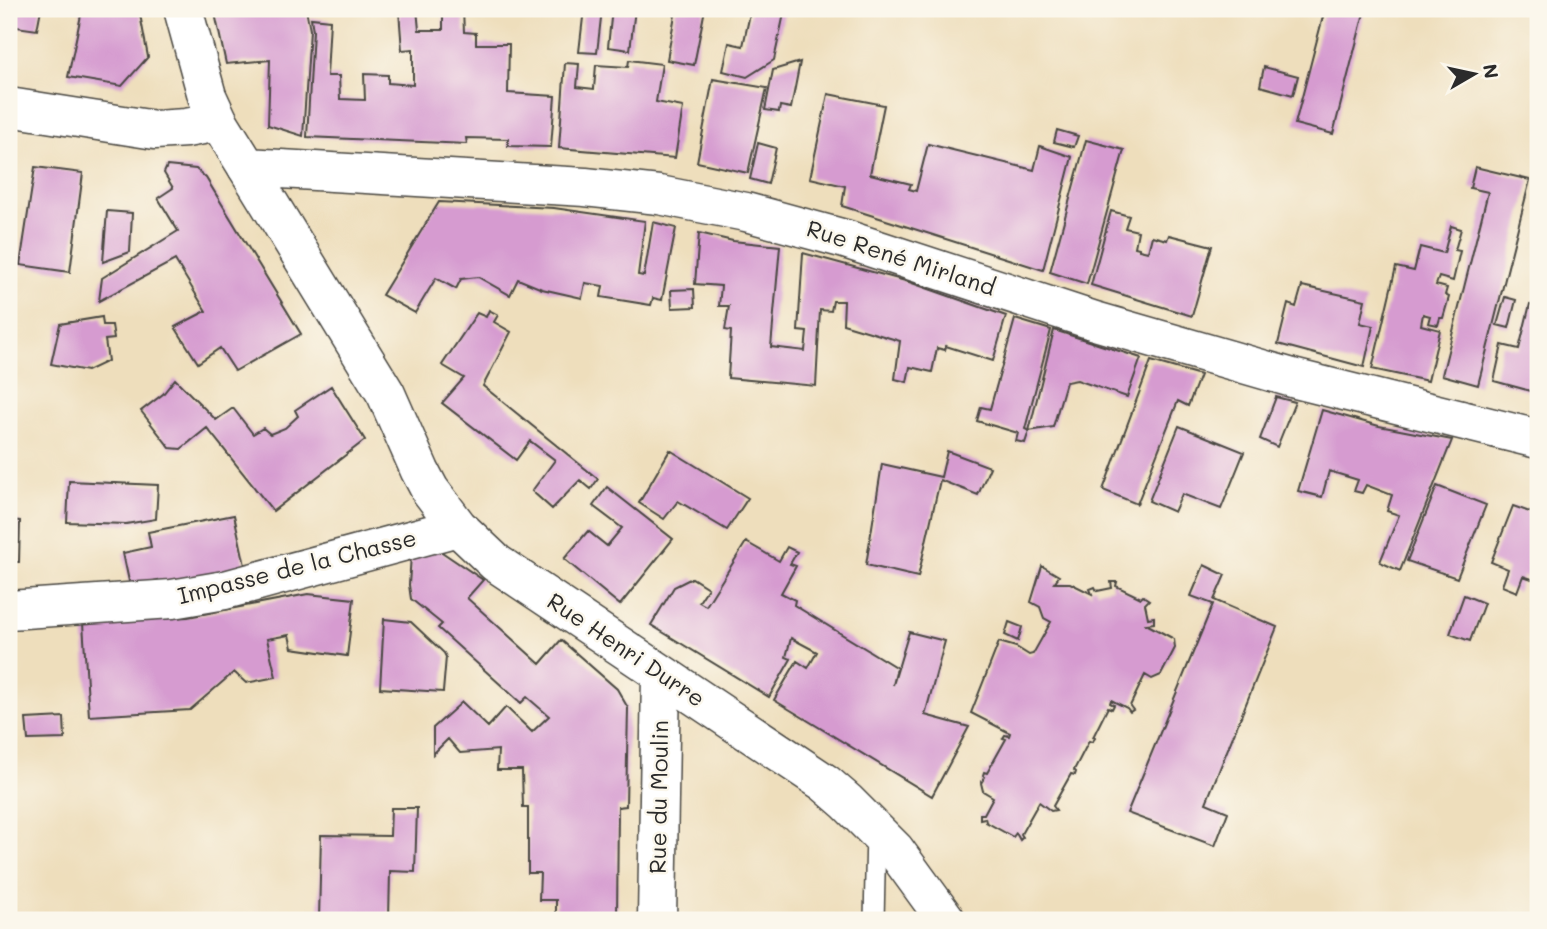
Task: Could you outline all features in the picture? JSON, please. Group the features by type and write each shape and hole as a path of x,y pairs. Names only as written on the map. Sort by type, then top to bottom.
{"street":[{"name":"Rue Henri Durre","path":"183,9 199,70 219,122 396,412 420,471 458,527 496,563 816,776 847,802 906,863 946,920"},
{"path":"9,107 155,130 219,122"},
{"name":"Rue René Mirland","path":"247,167 585,187 659,195 746,212 845,239 1095,321 1296,379 1538,439"},
{"name":"Impasse de la Chasse","path":"9,610 172,599 225,590 458,527"},
{"name":"Rue du Moulin","path":"657,920 661,674"}],"lane":[{"path":"874,920 877,831"}],"building":[{"path":"9,9 41,9 37,30 9,26"},
{"path":"79,9 139,9 148,57 122,86 68,77 81,15"},
{"path":"214,9 306,9 310,30 303,136 268,125 270,60 226,64"},
{"path":"417,9 419,30 443,30 443,9 463,9 464,32 476,33 476,44 509,44 508,93 555,96 551,147 508,146 508,139 466,138 467,144 307,137 313,31 311,18 330,20 327,76 339,76 340,99 365,100 364,74 388,75 388,83 413,85 413,49 402,50 399,11"},
{"path":"584,9 602,9 597,53 579,52"},
{"path":"612,9 635,9 630,50 608,47"},
{"path":"676,9 705,9 694,65 667,60"},
{"path":"751,9 785,9 774,60 747,77 723,71 729,43 743,46"},
{"path":"1325,9 1365,9 1333,134 1295,124"},
{"path":"629,60 662,64 656,102 683,107 675,158 559,148 565,63 579,64 577,87 594,89 596,65 628,67"},
{"path":"800,62 791,108 780,106 779,112 765,110 773,70"},
{"path":"1264,67 1298,76 1293,95 1260,86"},
{"path":"713,79 767,88 748,173 697,162"},
{"path":"828,94 884,105 870,174 911,184 909,189 916,191 928,144 1034,170 1040,146 1072,157 1043,270 842,206 845,186 810,178"},
{"path":"1057,130 1078,136 1074,147 1054,142"},
{"path":"1086,140 1124,150 1087,284 1050,272"},
{"path":"758,143 776,148 768,184 750,179"},
{"path":"167,166 196,169 206,178 301,334 235,371 220,348 198,363 175,327 206,311 175,260 99,301 102,278 178,231 158,198 173,188 164,173"},
{"path":"35,167 83,173 70,272 20,265"},
{"path":"1475,167 1530,180 1478,385 1442,375 1488,192 1470,188"},
{"path":"439,202 554,208 645,221 638,275 644,276 653,222 676,228 662,300 653,298 651,305 601,297 603,286 585,283 582,298 542,289 518,279 510,295 478,277 461,279 456,289 436,278 415,313 382,295"},
{"path":"107,211 132,213 130,252 103,262"},
{"path":"1111,211 1129,216 1125,228 1138,231 1135,247 1139,250 1148,252 1152,236 1167,240 1169,235 1212,246 1192,316 1091,285"},
{"path":"1451,226 1461,229 1455,250 1460,251 1453,281 1439,277 1436,285 1447,288 1445,295 1449,297 1443,318 1440,318 1438,325 1428,323 1430,316 1423,314 1421,325 1440,330 1428,381 1372,369 1396,267 1414,271 1420,247 1444,253"},
{"path":"699,233 733,241 780,246 771,347 805,351 807,332 798,331 803,253 909,282 1006,316 993,361 946,346 945,350 937,348 932,372 910,367 907,382 895,379 900,341 843,324 844,301 833,301 831,311 820,310 816,386 728,378 731,331 725,330 729,306 719,306 721,286 695,284"},
{"path":"1302,286 1365,300 1360,323 1373,326 1364,367 1278,344 1288,304 1296,307"},
{"path":"694,289 695,307 672,308 671,290"},
{"path":"1505,297 1516,300 1509,328 1497,325"},
{"path":"1530,304 1538,306 1538,393 1494,381 1502,345 1519,349"},
{"path":"489,310 498,315 494,322 511,332 483,386 598,479 591,489 580,480 552,509 532,491 555,460 530,441 516,460 442,403 464,378 442,365 477,313 486,317"},
{"path":"102,317 103,325 112,325 114,339 105,340 108,361 87,371 51,364 60,324"},
{"path":"1015,319 1051,330 1025,429 1029,431 1025,443 1016,441 1018,433 977,421 981,407 990,409"},
{"path":"1054,330 1141,358 1127,397 1077,380 1066,382 1053,427 1029,431"},
{"path":"1151,361 1200,375 1188,406 1178,401 1137,504 1103,490"},
{"path":"175,379 216,420 233,408 253,434 263,428 270,434 285,428 298,416 295,410 331,386 365,440 273,511 207,428 181,449 170,448 141,411 163,394"},
{"path":"1276,397 1295,402 1277,447 1260,439"},
{"path":"1322,410 1379,426 1452,440 1400,571 1380,562 1399,515 1387,511 1392,495 1366,485 1362,493 1354,491 1358,480 1329,471 1322,497 1298,491"},
{"path":"1179,426 1244,452 1221,509 1182,494 1174,512 1149,501"},
{"path":"670,450 748,498 727,530 678,501 664,519 639,503"},
{"path":"947,451 990,467 978,495 940,480 918,577 866,565 882,464 941,477"},
{"path":"69,481 158,485 156,519 126,524 67,522"},
{"path":"1437,486 1486,505 1457,578 1407,561"},
{"path":"607,487 673,539 620,605 564,559 588,531 607,546 622,528 593,506"},
{"path":"1513,506 1538,515 1538,581 1523,576 1517,592 1502,586 1508,569 1491,562"},
{"path":"234,515 248,579 159,586 158,580 130,586 123,553 151,547 148,532"},
{"path":"9,520 20,521 19,562 9,562"},
{"path":"746,542 779,561 787,547 797,552 790,564 796,566 781,593 795,600 794,605 897,668 893,685 909,632 945,641 925,715 969,727 932,796 774,700 797,661 808,668 817,652 791,638 786,657 791,659 769,697 651,625 674,587 692,578 708,588 699,602 706,606"},
{"path":"433,546 483,580 467,598 540,664 561,640 617,689 628,708 626,806 618,807 617,920 556,920 556,900 539,900 540,873 528,873 528,807 523,807 522,770 497,770 498,750 460,753 448,739 433,754 433,728 462,702 488,727 506,707 532,732 549,716 527,697 521,703 438,628 442,624 411,599 411,555"},
{"path":"1204,565 1225,575 1214,600 1277,627 1206,803 1228,812 1215,846 1127,813 1213,604 1191,596"},
{"path":"1042,566 1059,576 1054,583 1070,583 1092,594 1090,589 1095,587 1097,591 1112,588 1111,582 1117,582 1116,586 1141,598 1143,596 1149,600 1145,604 1148,618 1154,617 1154,623 1146,624 1174,639 1175,648 1161,675 1152,679 1145,675 1130,706 1133,710 1130,712 1111,700 1110,703 1114,705 1112,709 1108,707 1093,737 1095,738 1092,742 1089,741 1074,770 1075,775 1071,774 1053,806 1056,810 1051,811 1039,802 1020,840 1016,833 1013,837 986,822 985,818 980,819 980,814 984,814 993,797 983,791 981,783 985,777 984,772 987,773 1006,739 1003,738 1005,735 1009,736 1010,733 971,713 999,642 1016,647 1029,655 1033,654 1051,622 1044,618 1040,607 1031,602"},
{"path":"308,594 354,599 347,656 292,648 289,635 267,639 276,677 246,683 234,672 190,710 89,716 83,623 188,617"},
{"path":"1464,595 1484,603 1470,641 1450,634"},
{"path":"384,619 411,622 444,653 446,657 443,692 380,688"},
{"path":"1009,622 1022,627 1018,641 1005,635"},
{"path":"64,717 65,739 28,740 26,719"},
{"path":"391,808 417,808 415,872 390,871 389,920 319,920 321,835 390,836"}]}
